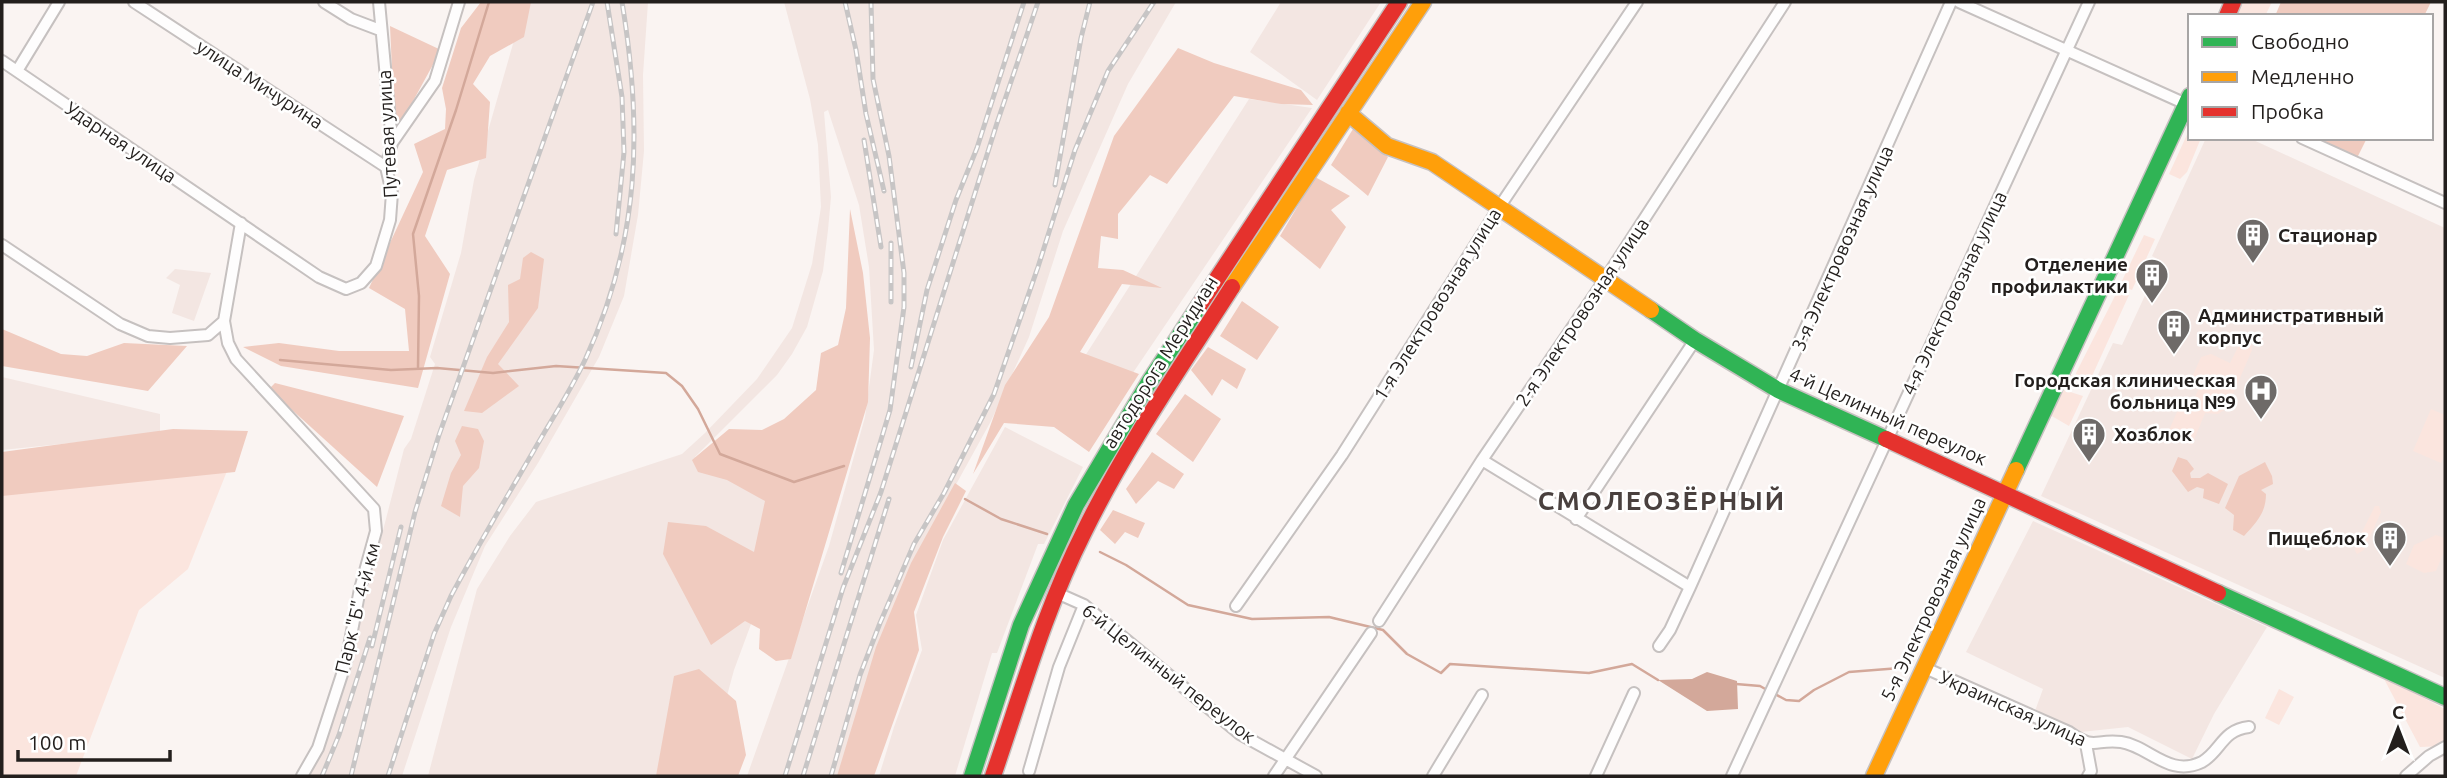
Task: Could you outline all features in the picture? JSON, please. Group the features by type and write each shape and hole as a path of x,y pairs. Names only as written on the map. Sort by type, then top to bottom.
{"street":[{"path":"17,71 59,2"},
{"name":"улица Мичурина","path":"134,2 386,167"},
{"path":"324,2 351,19 380,30"},
{"name":"Путевая улица","path":"346,289 361,284 376,266 390,220 392,193 386,167 392,143 379,2"},
{"path":"392,143 435,81 459,2"},
{"name":"автодорога Меридиан","path":"972,776 1021,625 1076,505 1148,384 1399,2"},
{"name":"автодорога Меридиан","path":"993,776 1057,593 1083,533 1125,455 1250,260 1423,2"},
{"name":"1-я Электровозная улица","path":"1236,606 1342,455 1500,206 1637,2"},
{"name":"2-я Электровозная улица","path":"1378,621 1785,2"},
{"name":"3-я Электровозная улица","path":"1659,646 1670,630 1690,587 1951,2"},
{"path":"1959,2 2066,51 2188,100"},
{"name":"4-я Электровозная улица","path":"1732,776 2089,2"},
{"name":"Ударная улица","path":"2,61 319,277 346,289"},
{"name":"5-я Электровозная улица","path":"1874,776 2188,100"},
{"name":"4-й Целинный переулок","path":"1348,113 1387,146 1432,163 1500,206 1695,340 1778,390 2445,697"},
{"path":"2306,140 2445,203"},
{"path":"2,245 120,324 148,336 170,338 208,335 224,321 241,223"},
{"name":"Парк \"Б\" 4-й км","path":"224,321 228,343 236,359 374,509 376,531 360,589 346,662 318,747 302,776"},
{"path":"1576,519 1695,340"},
{"path":"1482,460 1690,587"},
{"path":"1038,586 1057,593"},
{"name":"6-й Целинный переулок","path":"1057,593 1084,605 1240,734 1316,776"},
{"path":"1029,771 1059,667 1084,605"},
{"path":"1274,776 1371,633"},
{"name":"Украинская улица","path":"1925,668 2069,732 2086,744 2120,742 2135,746 2163,765 2188,767 2203,762 2229,734 2249,727"},
{"path":"1596,776 1634,693"},
{"path":"1433,776 1482,695"},
{"path":"2086,744 2091,771 2088,776"},
{"path":"2406,776 2429,755 2445,747"}],"shaded area":[{"path":"481,2 531,2 524,37 490,56 473,84 490,102 486,158 447,170 425,236 450,274 418,388 281,366 243,347 279,343 339,351 409,351 405,309 369,288 423,172 414,144 445,129 446,109 442,88 461,28"},
{"path":"525,2 648,2 643,75 644,151 638,215 624,296 599,357 538,463 485,546 451,627 402,776 306,776 347,670 404,449 411,439 435,364 430,357 461,253 474,180"},
{"path":"784,2 1176,2 1128,84 1063,231 1029,337 991,421 937,519 841,776 747,776 829,546 865,417 874,350 869,267 859,205 828,110 824,112 831,197 828,230 823,271 807,327 777,375 695,457 786,489 764,589 734,670 705,776 428,776 477,589 510,536 536,502 682,454 757,379 792,328 812,264 821,207 818,145 810,99"},
{"path":"1281,2 1381,2 1317,100 1250,52"},
{"path":"2240,2 2272,2 2266,14 2235,14"},
{"path":"2281,2 2431,2 2425,14 2276,14"},
{"path":"390,26 441,50 395,134"},
{"path":"1178,48 1214,63 1301,90 1313,105 1281,104 1234,96 1167,184 1150,175 1118,214 1118,239 1101,236 1098,268 1123,270 1162,288 1122,284 1080,352 1139,374 1089,452 1054,427 1004,423 973,474 1005,385 1049,317 1114,136"},
{"path":"1249,99 1312,108 1120,392 1078,367"},
{"path":"1353,129 1388,157 1368,196 1331,165"},
{"path":"2188,132 2188,140 2200,140 2187,172 2180,179 2169,174"},
{"name":"Городская клиническая больница №9","path":"2205,140 2253,140 2445,228 2445,678 2041,496 2113,343 2122,345 2161,261 2152,256"},
{"path":"2319,140 2366,140 2357,158"},
{"path":"1315,177 1350,196 1331,210 1346,227 1320,269 1280,236"},
{"path":"850,209 863,273 870,338 868,402 791,659 776,661 759,649 760,629 745,621 711,645 663,554 668,522 706,526 754,552 765,501 727,480 698,472 692,460 729,429 762,430 784,419 816,390 821,353 838,345 846,308"},
{"path":"2144,235 2155,239 2132,290 2120,285"},
{"path":"531,252 544,259 538,308 498,364 519,386 482,413 464,411 487,357 509,322 508,285 520,279 523,258"},
{"path":"175,269 211,273 194,321 172,313 180,285 166,278"},
{"path":"2118,290 2129,295 2087,387 2071,380 2069,375 2075,375"},
{"path":"1242,301 1279,327 1257,360 1220,336"},
{"path":"2,329 61,354 87,356 124,343 187,346 148,391 2,366"},
{"path":"2244,342 2251,344 2252,350 2227,408 2218,414 2205,413 2192,445 2173,437 2169,430 2177,412 2188,412 2199,388 2189,384 2201,357 2211,354 2230,363 2238,347"},
{"path":"1208,347 1246,369 1237,389 1222,379 1212,396 1191,370"},
{"path":"2,377 160,414 160,434 2,450"},
{"path":"275,383 404,416 377,487 269,389"},
{"path":"2064,390 2083,396 2069,426 2050,415"},
{"path":"1185,394 1221,419 1193,462 1156,434"},
{"path":"2431,409 2445,415 2445,454 2441,463 2413,451"},
{"path":"462,426 478,429 484,441 479,468 463,486 460,517 441,506 451,473 461,455 455,441"},
{"path":"1005,427 1083,467 1044,544 1038,544 997,653 992,653 955,776 879,776 922,650 916,615 943,540"},
{"path":"173,429 248,431 235,472 2,496 2,452"},
{"path":"1152,452 1184,474 1174,489 1158,481 1136,504 1126,489"},
{"path":"233,456 188,569 139,610 76,776 2,776 2,477"},
{"path":"2178,457 2187,460 2194,469 2190,473 2191,478 2200,478 2208,473 2228,484 2219,504 2203,498 2204,489 2197,487 2188,492 2172,471"},
{"path":"2265,462 2273,484 2261,490 2266,494 2264,507 2244,536 2233,530 2234,515 2225,508 2239,476"},
{"path":"955,483 966,491 943,537 914,612 919,650 874,776 837,776 876,647 911,563"},
{"path":"2375,506 2379,506 2381,512 2364,550 2357,554 2356,544"},
{"path":"1113,510 1145,523 1138,538 1125,532 1115,544 1100,530"},
{"path":"2033,521 2267,627 2214,714 2192,759 2128,727 2081,732 2035,711 2043,689 1966,652"},
{"path":"2436,535 2445,538 2445,550 2436,571 2424,573 2406,564 2414,545"},
{"path":"699,669 736,701 746,755 738,776 656,776 674,676"},
{"path":"1707,672 1737,681 1738,709 1707,711 1658,680 1692,679"},
{"path":"2383,677 2445,709 2444,746 2420,747"},
{"path":"2279,689 2294,697 2279,725 2265,718"}],"waterway":[{"path":"418,367 419,296 413,234 456,110 489,2"},
{"path":"280,360 391,370 437,368 493,373 556,366 666,373 682,386 698,409 720,454 794,482 844,466"},
{"path":"965,499 1001,519 1047,534"},
{"path":"1100,552 1126,565 1188,605 1252,619 1329,617 1383,630 1407,654 1441,673 1450,664 1589,673 1632,664 1658,680"},
{"path":"1773,693 1786,700 1799,701 1849,672 1900,668"},
{"path":"1736,684 1760,686 1767,690"}],"railway":[{"path":"351,776 415,512 439,435 593,2"},
{"path":"607,2 622,97 624,152 616,234"},
{"path":"388,776 434,634 451,596 579,372 603,316 617,272 632,184 634,140 633,95 622,2"},
{"path":"845,2 884,191"},
{"path":"841,573 890,410 904,307 904,273 889,156 873,79 871,2"},
{"path":"911,367 927,290 1024,2"},
{"path":"785,776 843,588 881,492 997,123 1038,2"},
{"path":"1055,185 1090,2"},
{"path":"831,776 860,675 880,623 914,544 944,493 994,394 1075,150 1108,71 1154,2"},
{"path":"864,140 881,247"},
{"path":"891,243 891,302"},
{"path":"803,776 889,499"},
{"path":"372,646 401,527"},
{"path":"322,776 339,735 370,638"}],"traffic: fast":[{"path":"2016,470 2188,100"},
{"path":"972,776 1021,625 1076,505 1148,384 1199,306"},
{"path":"1651,310 1778,390 1886,439"},
{"path":"2218,593 2445,697"}],"traffic: slow":[{"path":"1232,287 1423,2"},
{"path":"1348,113 1387,146 1432,162 1651,310"},
{"path":"1874,776 2016,470"}],"traffic: jam":[{"path":"1199,306 1399,2"},
{"path":"2228,14 2233,2"},
{"path":"993,776 1045,622 1084,532 1136,438 1232,287"},
{"path":"1886,439 2218,593"}],"place":[{"name":"Стационар","path":"2253,265"},
{"name":"Отделение профилактики","path":"2152,305"},
{"name":"Административный корпус","path":"2174,356"},
{"name":"Городская клиническая больница №9","path":"2261,421"},
{"name":"Хозблок","path":"2089,464"},
{"name":"Пищеблок","path":"2390,568"}],"district":[{"name":"СМОЛЕОЗЁРНЫЙ","path":"1662,500"}]}
